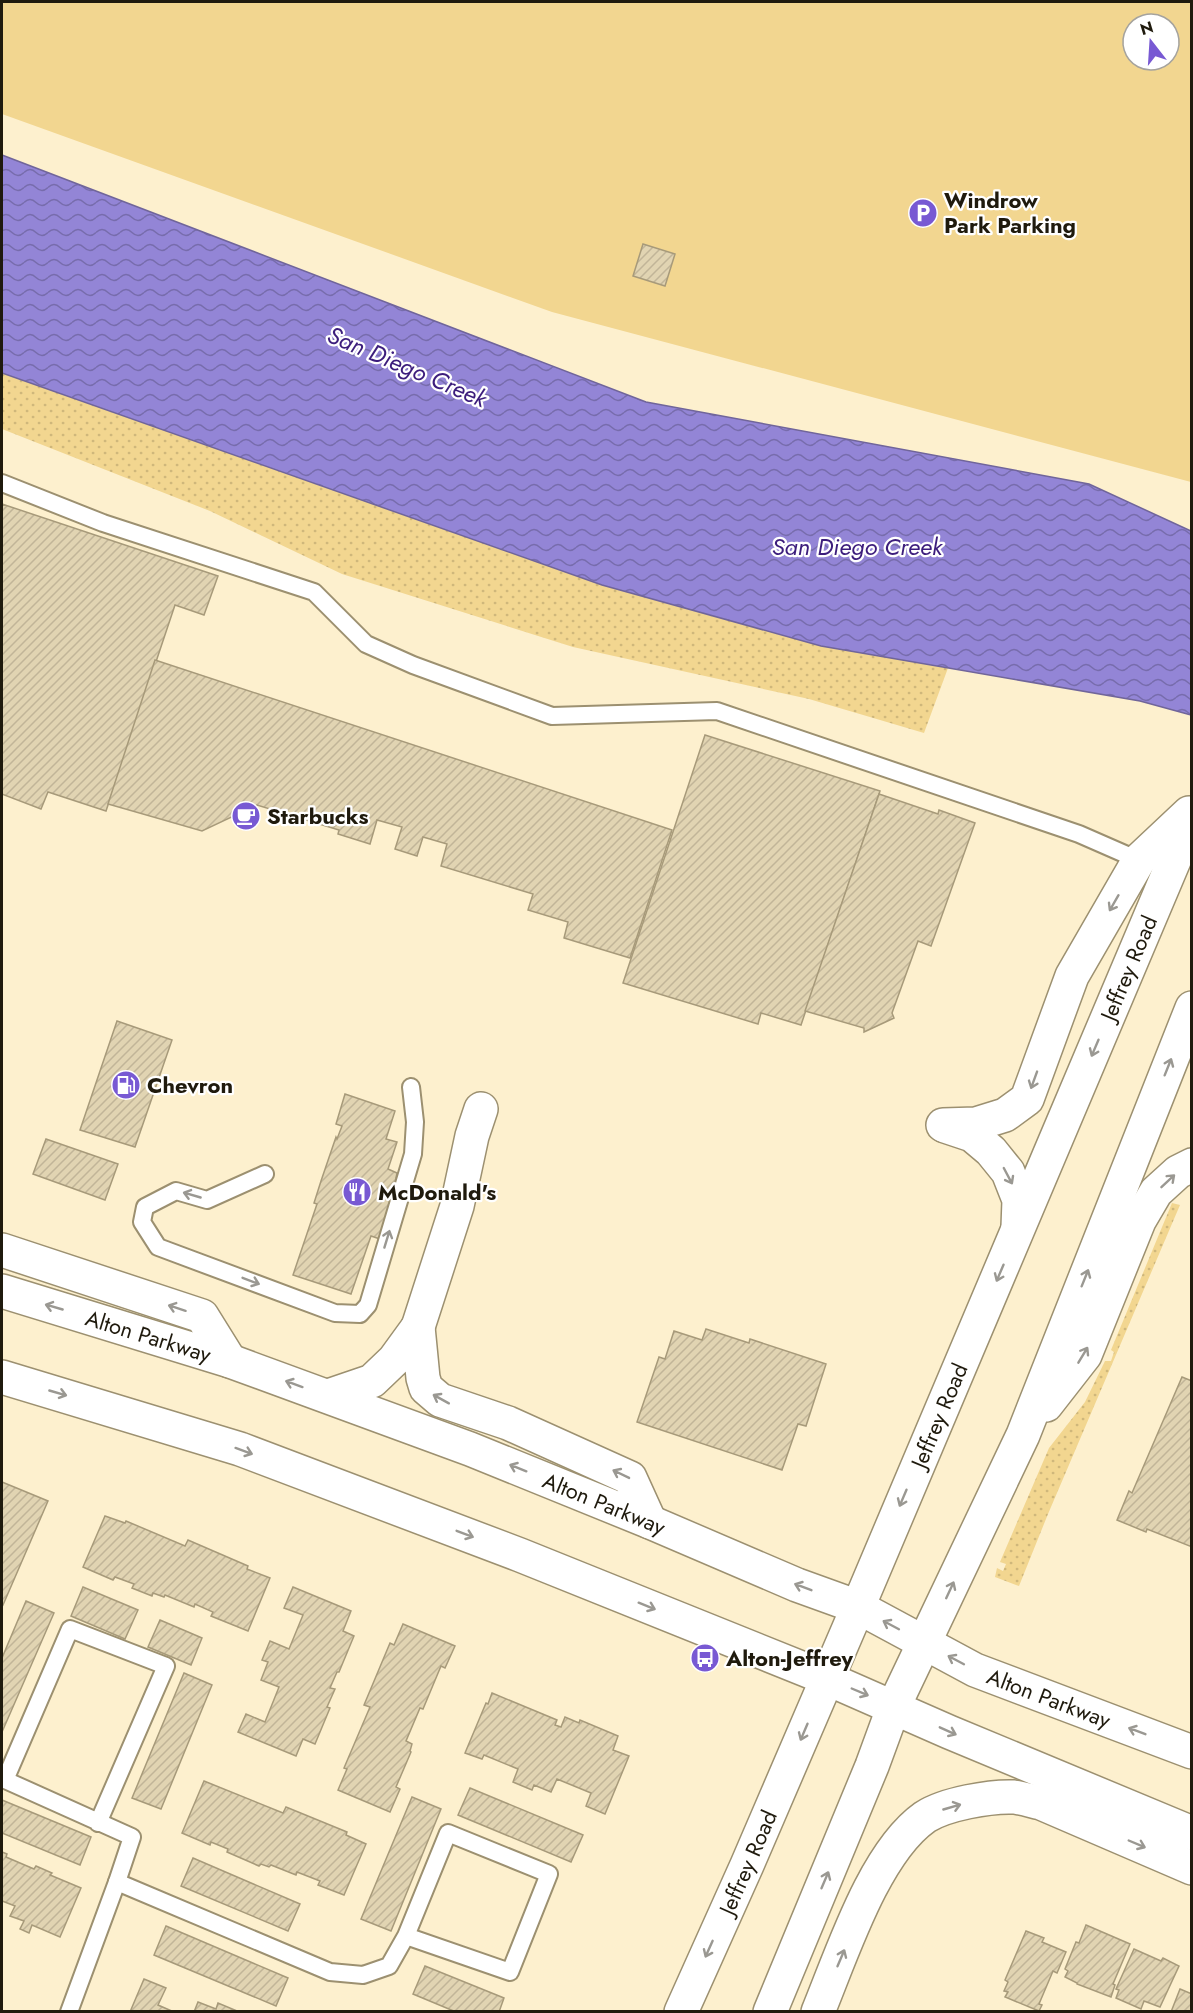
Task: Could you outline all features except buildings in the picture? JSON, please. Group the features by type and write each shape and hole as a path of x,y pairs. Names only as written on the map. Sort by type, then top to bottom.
{"main road":[{"path":"1018,1228 1019,1200 1008,1172 972,1135 943,1125 975,1124 1005,1115 1027,1099 1072,976 1139,860 1191,811"},
{"name":"Jeffrey Road","path":"681,2012 858,1607 1191,818"},
{"path":"770,2012 868,1777 894,1706 1023,1435 1191,1008"},
{"path":"328,1396 372,1381 394,1360 418,1327 457,1206 472,1136 481,1109"},
{"path":"1023,1435 1085,1354 1139,1221 1156,1192 1178,1172 1191,1165"},
{"path":"2,1250 202,1316 230,1361"},
{"name":"Alton Parkway","path":"2,1291 230,1361 470,1449 797,1585 858,1607 975,1670 1191,1752"},
{"path":"418,1327 426,1388 440,1400 508,1424 630,1478 650,1522"},
{"path":"2,1377 240,1449 520,1555 894,1706 949,1732 1191,1833"},
{"path":"818,2012 866,1896 883,1865 903,1839 926,1817 949,1807 986,1799 1014,1797 1041,1803 1191,1868"}],"lane":[{"path":"2,483 104,523 314,592 366,644 552,716 717,711 1079,834 1169,872"},
{"path":"265,1174 207,1200 176,1191 145,1207 142,1222 158,1247 334,1313 360,1314 368,1305 413,1154 415,1122 411,1087"},
{"path":"69,2012 132,1837 98,1823 4,1780 70,1629 166,1666 98,1823"},
{"path":"117,1882 330,1972 363,1975 389,1966 406,1936 448,1833 549,1874 510,1972 406,1936"}],"shaded area":[{"path":"2,2 1191,2 1191,482 552,312 2,114"},
{"path":"2,373 602,585 821,646 948,668 924,733 809,699 573,647 342,574 210,511 2,429"},
{"path":"1172,1203 1180,1205 1019,1586 995,1577 997,1568 1003,1571 1006,1564 1000,1562 1049,1448 1085,1402 1105,1361 1111,1361 1114,1352 1111,1350"}],"water":[{"name":"San Diego Creek","path":"2,155 646,402 1089,484 1191,531 1191,715 1140,701 821,646 602,585 2,373"}],"place":[{"name":"Windrow Park Parking","path":"923,213"},
{"name":"Starbucks","path":"246,816"},
{"name":"Chevron","path":"126,1085"},
{"name":"McDonald's","path":"357,1192"},
{"name":"Alton-Jeffrey","path":"705,1658"}]}
